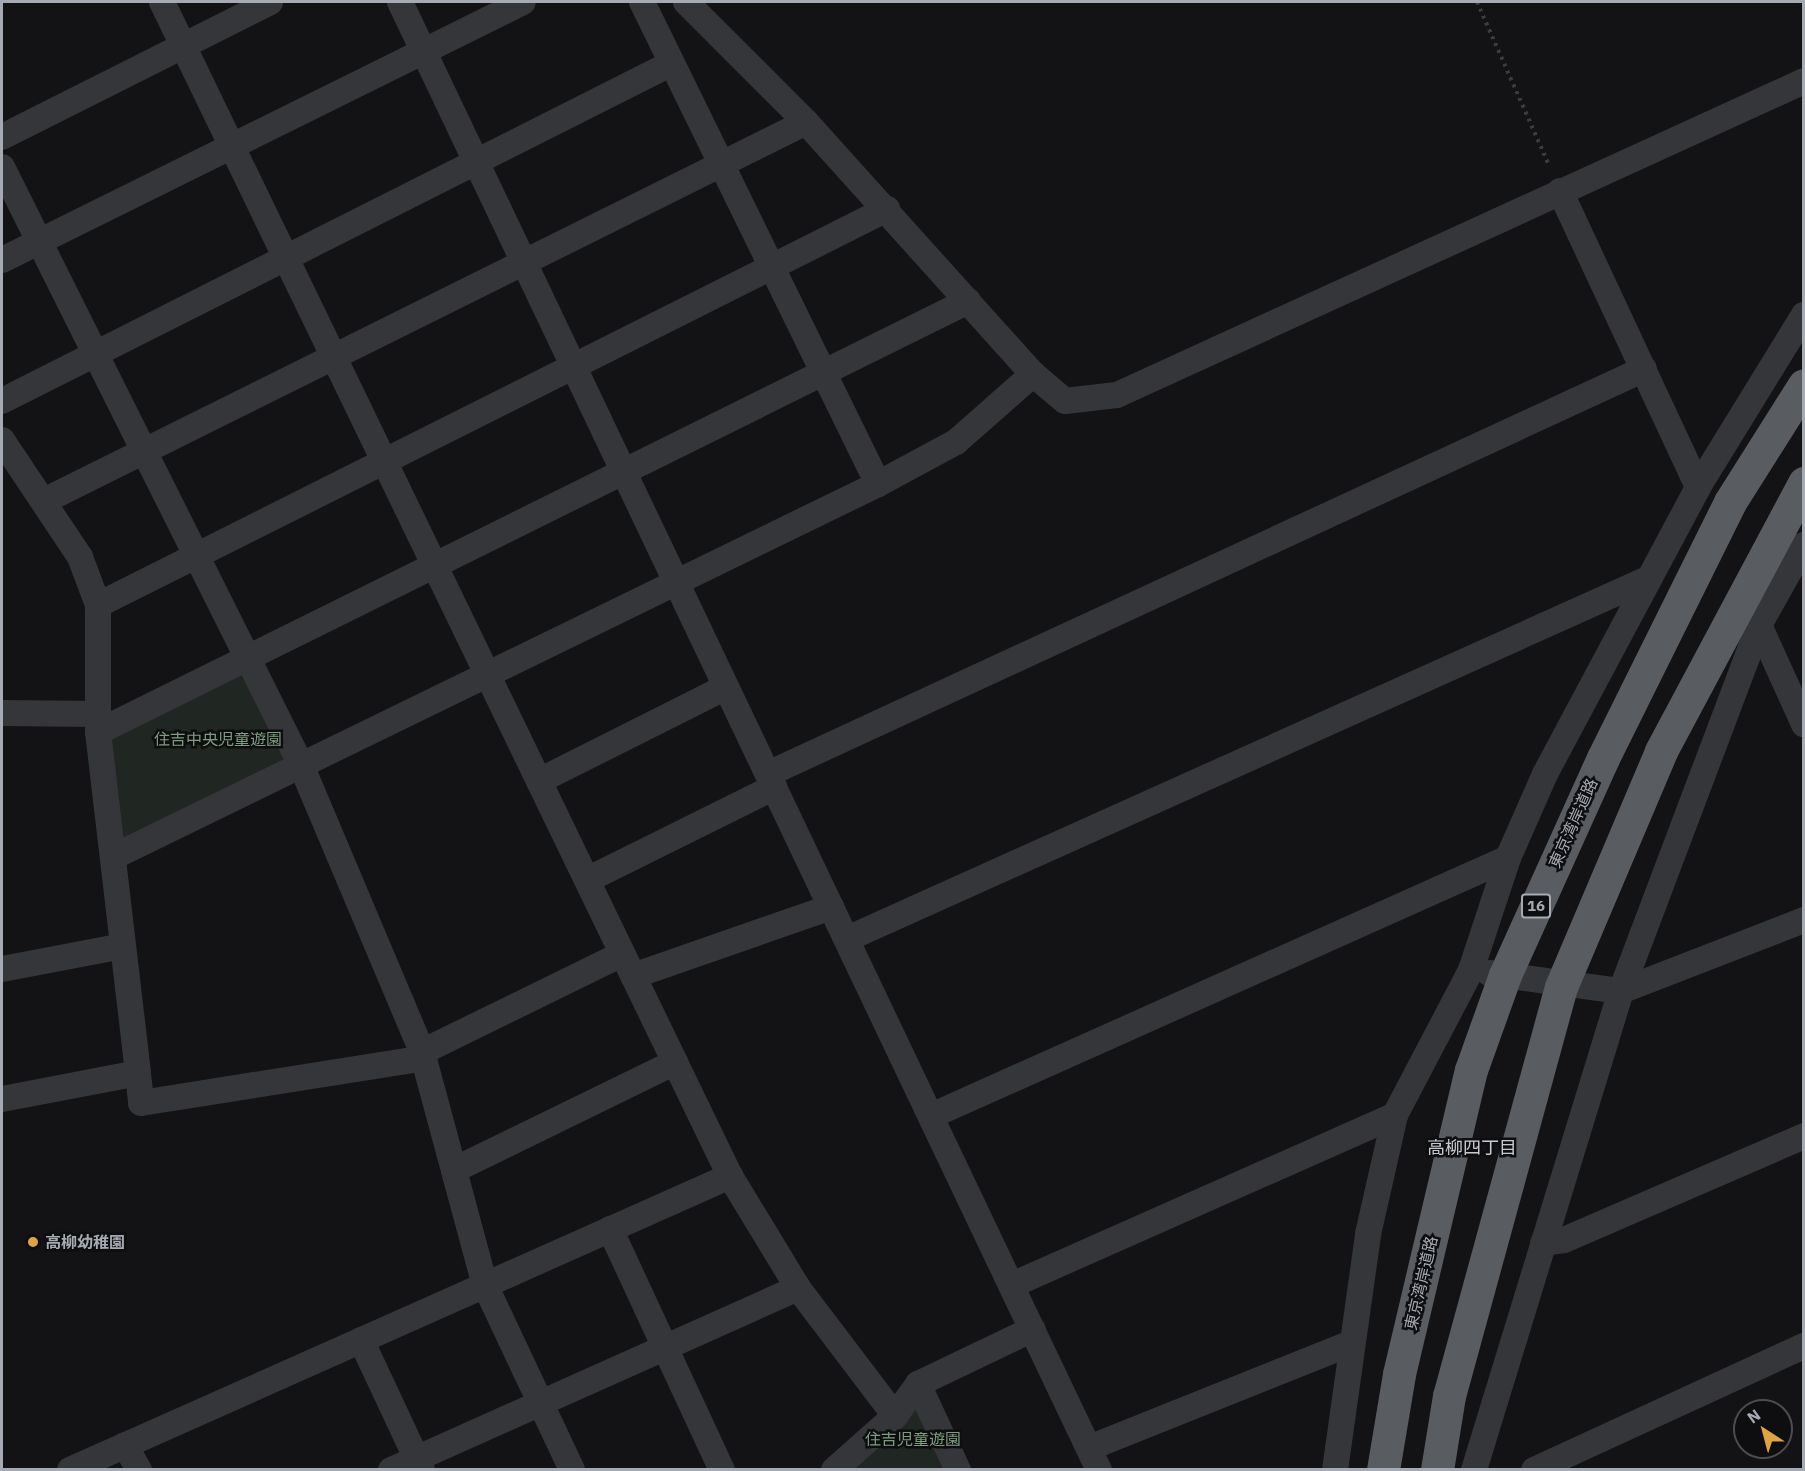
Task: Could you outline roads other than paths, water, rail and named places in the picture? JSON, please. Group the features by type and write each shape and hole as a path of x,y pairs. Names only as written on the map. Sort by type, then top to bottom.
{"highway":[{"name":"東京湾岸道路","path":"1383,1470 1399,1374 1471,1070 1505,975 1603,758 1720,523 1803,385"},
{"path":"1437,1470 1449,1396 1561,987 1661,751 1803,483"}],"street":[{"path":"162,2 730,1176 798,1288 895,1416"},
{"path":"2,137 270,2"},
{"path":"400,2 1094,1459 1352,1343"},
{"path":"2,260 523,2"},
{"path":"642,2 719,165 878,484"},
{"path":"686,2 806,122 887,209 1033,374 1065,401 1117,395 1803,81"},
{"path":"2,400 670,64"},
{"path":"44,501 806,122"},
{"path":"2,167 245,659 301,765 423,1055 484,1285 542,1402 572,1470"},
{"path":"1560,191 1698,487"},
{"path":"98,605 887,209"},
{"path":"2,713 97,723 245,659 968,301"},
{"path":"1335,1470 1368,1234 1395,1115 1471,970 1508,858 1545,774 1698,487 1803,315"},
{"path":"587,880 771,781 1644,369"},
{"path":"113,857 878,484 956,442 1033,374"},
{"path":"2,440 9,464 44,501 80,556 98,605 97,723 141,1103 423,1055 628,965 831,907"},
{"path":"1474,1470 1621,991 1759,625 1803,545"},
{"path":"847,939 1650,578"},
{"path":"1759,625 1803,724"},
{"path":"539,781 726,687"},
{"path":"931,1116 1508,858"},
{"path":"1471,970 1561,987 1621,991 1803,920"},
{"path":"2,969 123,946"},
{"path":"454,1170 675,1062"},
{"path":"2,1099 138,1073"},
{"path":"1012,1285 1395,1115"},
{"path":"1543,1243 1564,1240 1803,1137"},
{"path":"70,1470 730,1176"},
{"path":"610,1229 722,1470"},
{"path":"391,1470 419,1464 542,1402 798,1288"},
{"path":"834,1470 895,1416 918,1384 1033,1329"},
{"path":"361,1340 419,1464"},
{"path":"1534,1470 1803,1346"},
{"path":"918,1384 958,1470"},
{"path":"125,1445 139,1470"}],"place":[{"name":"高柳幼稚園","path":"33,1242"}],"district":[{"name":"高柳四丁目","path":"1472,1148"}],"park label":[{"name":"住吉中央児童遊園","path":"218,739"},
{"name":"住吉児童遊園","path":"913,1439"}]}
